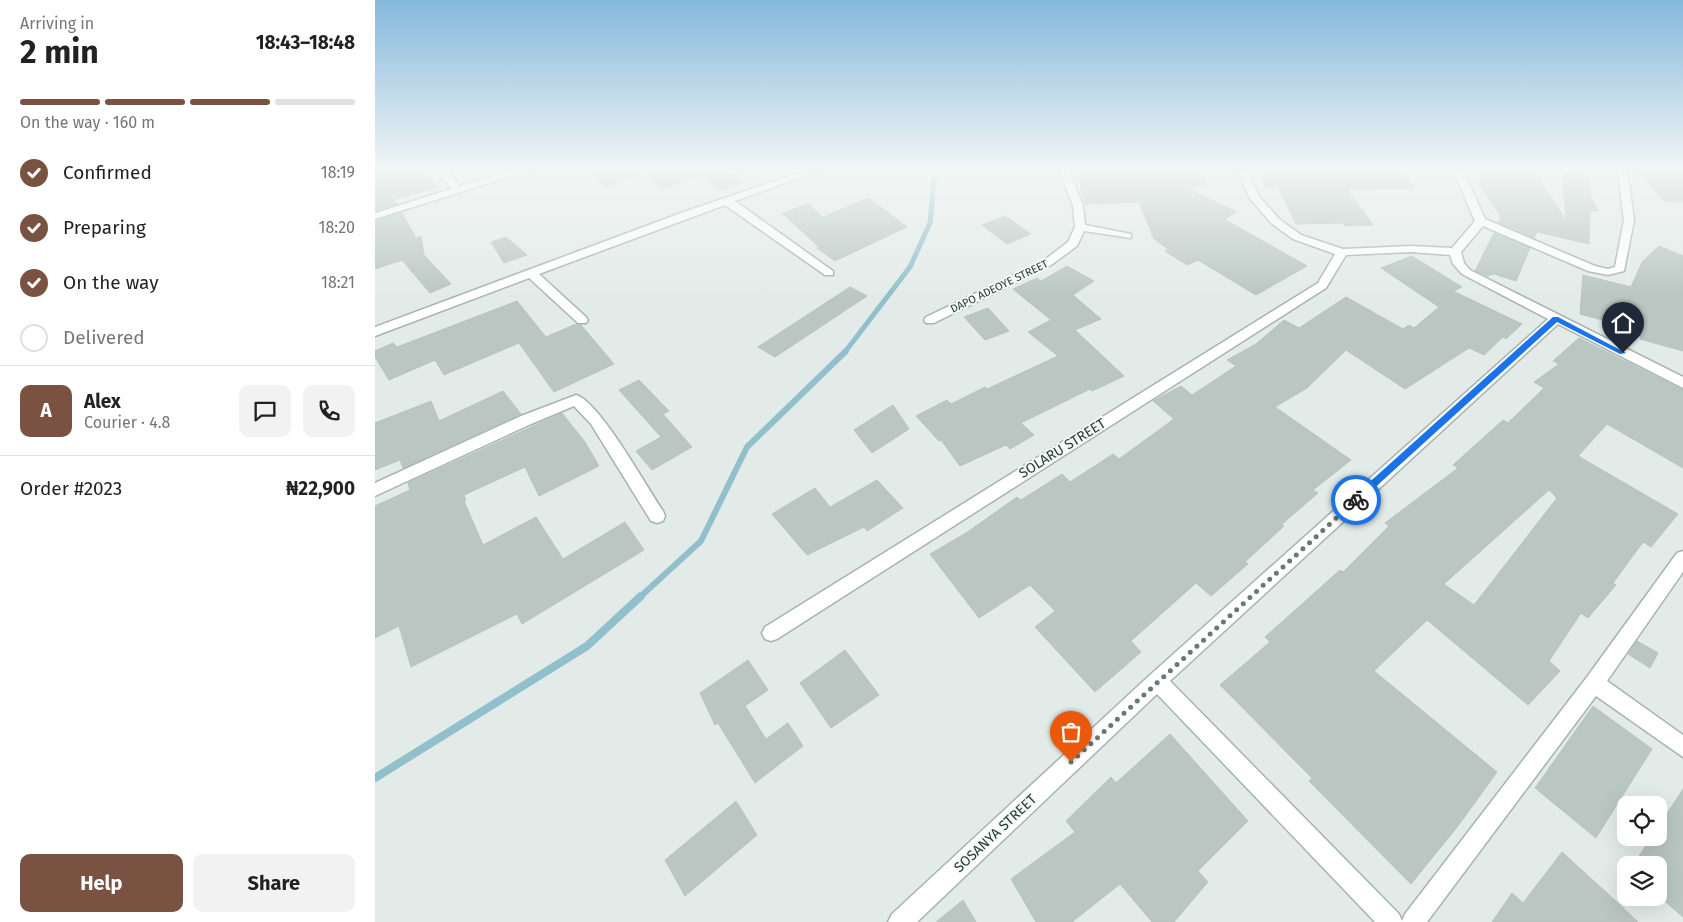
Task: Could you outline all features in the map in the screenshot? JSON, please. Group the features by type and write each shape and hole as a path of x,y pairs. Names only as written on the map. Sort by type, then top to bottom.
{"street":[{"path":"375,216 391,211"},
{"path":"375,332 700,211"},
{"path":"741,211 829,273"},
{"path":"1079,211 1081,227 1127,236"},
{"path":"1267,211 1275,220 1297,237 1342,252 1411,249 1455,252"},
{"path":"1476,211 1481,221 1592,269 1608,272 1620,269 1629,220 1628,211"},
{"path":"1455,252 1481,221"},
{"name":"DAPO ADEOYE STREET","path":"930,320 1047,263 1073,244 1081,227"},
{"name":"SOLARU STREET","path":"771,633 1322,285 1342,252"},
{"path":"1455,252 1459,264 1466,272 1683,383"},
{"path":"530,273 582,320"},
{"name":"SOSANYA STREET","path":"900,922 1157,681 1556,319"},
{"path":"375,490 526,420 576,400 596,420 657,516"},
{"path":"1413,922 1594,683 1683,558"},
{"path":"1157,681 1391,922"},
{"path":"1594,683 1683,747"}],"building":[{"path":"788,211 816,211 823,217 837,211 886,211 907,227 835,261 817,248 819,247 782,213"},
{"path":"1143,211 1235,211 1237,212 1224,219 1307,266 1256,295 1198,260 1187,265 1165,251 1169,250 1154,239"},
{"path":"1290,211 1363,211 1373,225 1345,226 1342,223 1296,224"},
{"path":"1497,211 1560,211 1566,220 1565,211 1590,211 1589,244 1537,232 1534,238 1498,223 1501,217"},
{"path":"402,213 416,238 421,236 424,255 451,284 430,293 402,260 375,269 375,221"},
{"path":"1005,216 1031,234 1007,244 982,225"},
{"path":"1494,233 1530,248 1516,281 1494,274 1487,276 1475,271"},
{"path":"506,237 527,255 504,263 491,242"},
{"path":"1659,246 1683,256 1683,351 1640,339 1640,330 1580,314 1583,275 1631,287 1642,262"},
{"path":"1412,256 1462,287 1453,291 1522,324 1506,339 1503,337 1484,355 1469,348 1405,389 1346,350 1307,388 1275,407 1351,460 1313,490 1318,493 1282,524 1284,526 1245,562 1248,564 1211,596 1196,583 1131,641 1141,652 1095,692 1035,627 1055,611 1030,585 979,618 930,554 966,533 1017,497 1021,500 1062,474 1070,482 1113,454 1119,459 1174,419 1153,401 1181,386 1192,395 1236,366 1227,360 1256,344 1284,320 1299,328 1346,297 1403,329 1409,325 1414,328 1439,307 1381,268"},
{"path":"1067,266 1094,281 1073,295 1101,319 1075,330 1124,376 1092,391 1090,389 1021,423 1034,435 1010,449 1006,445 960,466 941,440 939,441 916,416 947,400 951,404 985,387 987,389 1058,356 1028,332 1051,320 1013,289 1037,278 1041,281"},
{"path":"850,287 867,296 775,357 758,347"},
{"path":"517,301 546,337 576,324 581,325 614,364 554,392 519,343 444,375 435,360 389,380 375,357 375,351 393,343 397,347"},
{"path":"988,308 1009,331 985,340 964,317"},
{"path":"1579,338 1683,390 1683,468 1607,424 1578,456 1678,514 1651,547 1643,542 1613,583 1616,585 1588,618 1581,613 1549,661 1560,671 1528,705 1427,620 1374,671 1497,772 1458,826 1411,884 1309,781 1312,778 1220,685 1270,642 1265,637 1340,570 1343,572 1389,526 1385,523 1458,468 1453,465 1503,420 1508,423 1544,388 1534,382 1559,364 1553,361","holes":["1549,490 1557,498 1474,605 1444,584"]},
{"path":"639,380 669,411 663,414 692,447 652,470 636,451 661,437 619,390"},
{"path":"503,391 521,414 403,468 400,460 375,470 375,423 431,401 439,421"},
{"path":"893,405 909,429 872,453 854,430"},
{"path":"562,413 585,442 599,466 539,496 525,467 464,495 466,500 464,501 483,545 536,517 563,559 625,522 644,550 522,624 517,614 411,667 399,626 375,638 375,506 410,490 408,483"},
{"path":"877,480 903,508 867,531 864,527 807,555 772,514 815,488 830,507"},
{"path":"1637,641 1658,653 1650,668 1628,654"},
{"path":"845,650 879,695 831,728 800,683"},
{"path":"748,660 768,690 745,706 766,739 788,723 803,746 755,783 718,723 715,725 700,693"},
{"path":"1593,706 1652,749 1622,796 1617,796 1617,805 1596,838 1535,788"},
{"path":"1170,734 1248,821 1198,871 1208,882 1174,922 1152,922 1120,884 1072,922 1036,922 1011,879 1075,832 1066,821 1111,777 1116,783"},
{"path":"1683,789 1683,917 1667,903 1667,856 1639,856 1646,846 1667,846 1667,814"},
{"path":"736,801 757,835 685,896 665,860"},
{"path":"1562,852 1617,903 1617,906 1621,906 1638,922 1492,922 1512,893 1523,903"},
{"path":"963,900 976,922 936,922"}],"waterway":[{"path":"845,352 910,267 930,223 931,211"},
{"path":"640,597 701,541 747,447 845,352"},
{"path":"375,778 587,646 641,596"}],"way so far":[{"path":"1071,762 1356,500"}],"route":[{"path":"1356,500 1556,319 1623,353"}]}
